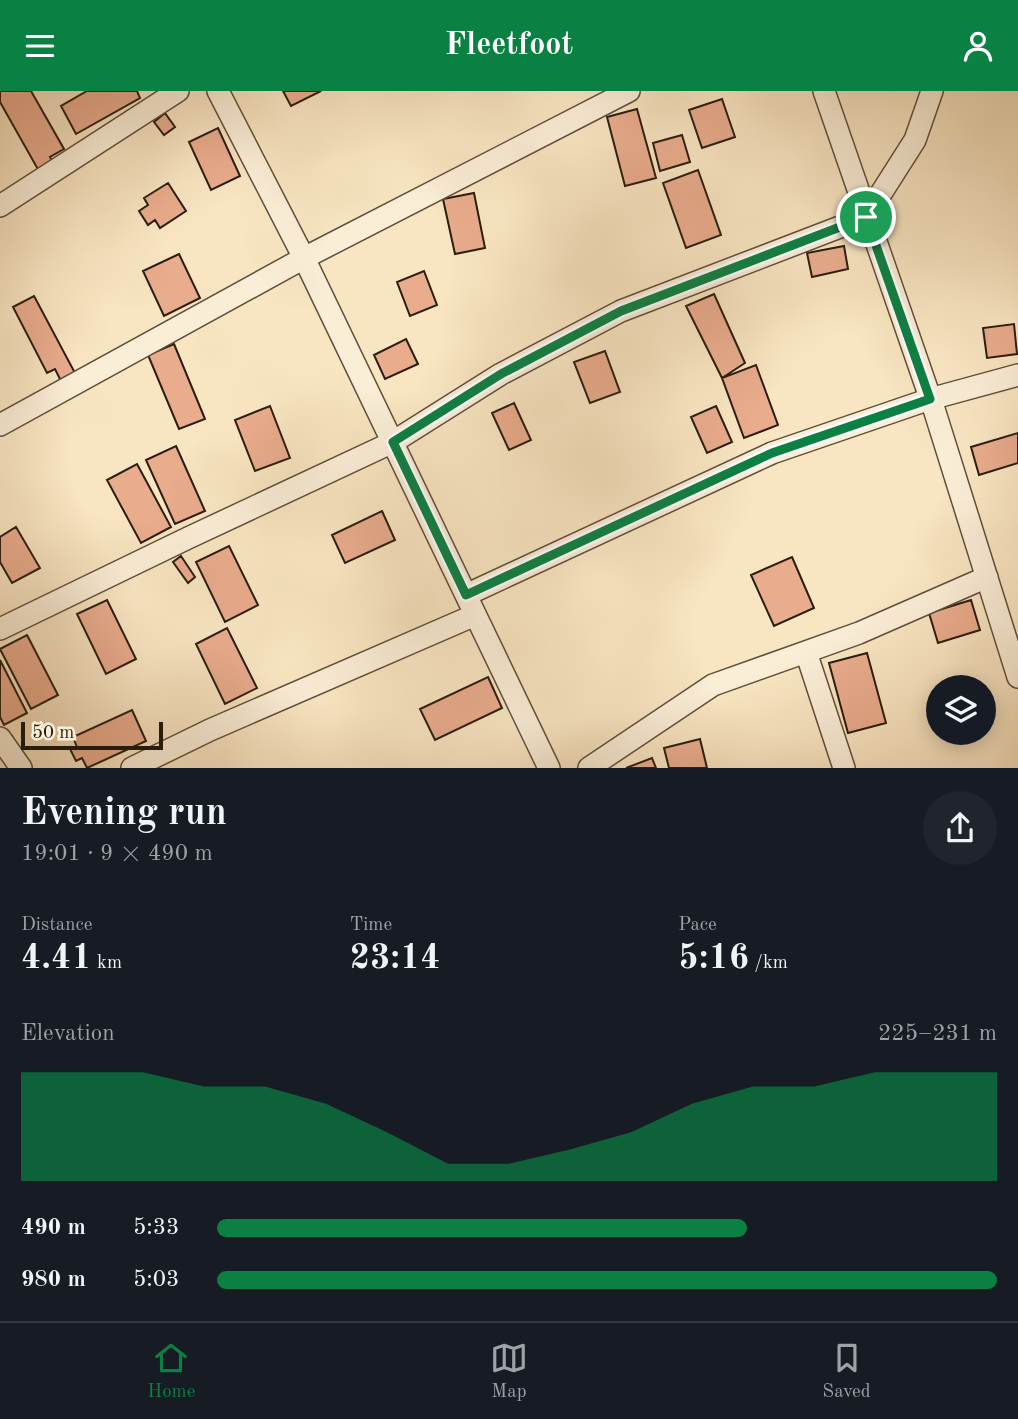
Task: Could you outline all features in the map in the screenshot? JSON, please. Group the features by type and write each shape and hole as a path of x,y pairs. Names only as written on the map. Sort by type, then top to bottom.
{"street":[{"path":"0,206 178,91"},
{"path":"218,91 304,258 549,768"},
{"path":"0,425 304,258 629,91"},
{"path":"824,91 930,399 1018,677"},
{"path":"0,629 393,442 501,374 621,311 866,217 915,139 932,91"},
{"path":"466,595 772,453 930,399 1018,375"},
{"path":"589,768 713,685 859,633 986,577"},
{"path":"132,768 210,730 475,615"},
{"path":"806,652 844,768"},
{"path":"0,738 21,768"}],"building":[{"path":"0,91 31,91 64,149 50,157 54,165 40,173 0,102"},
{"path":"87,91 137,91 140,98 76,134 61,106"},
{"path":"283,91 321,91 291,106"},
{"path":"722,99 735,137 702,148 689,110"},
{"path":"637,109 656,178 625,186 607,117"},
{"path":"165,113 175,127 164,135 154,122"},
{"path":"218,128 240,176 211,190 189,142"},
{"path":"682,135 690,162 660,171 653,143"},
{"path":"698,170 721,235 686,248 663,183"},
{"path":"168,183 186,211 160,228 155,220 148,225 139,211 148,205 144,198"},
{"path":"474,193 485,248 455,254 443,199"},
{"path":"844,246 848,269 812,277 807,253"},
{"path":"179,254 200,298 164,316 143,271"},
{"path":"424,271 437,305 410,316 397,282"},
{"path":"714,294 745,363 722,378 686,306"},
{"path":"34,296 75,373 61,381 55,369 47,373 13,307"},
{"path":"1014,324 1017,354 987,358 983,328"},
{"path":"406,339 418,364 385,379 374,355"},
{"path":"174,344 205,419 179,429 148,355"},
{"path":"605,351 620,392 590,403 574,362"},
{"path":"756,365 778,425 744,438 722,378"},
{"path":"514,403 531,440 509,450 492,413"},
{"path":"270,406 290,458 255,471 235,420"},
{"path":"716,406 732,442 707,453 691,417"},
{"path":"1018,433 1018,463 979,475 971,447"},
{"path":"176,446 205,511 175,524 146,460"},
{"path":"137,464 171,527 141,543 107,480"},
{"path":"382,511 395,540 345,563 332,535"},
{"path":"16,527 40,568 12,583 0,562 0,537"},
{"path":"229,546 258,605 225,622 196,562"},
{"path":"181,556 195,577 188,583 173,562"},
{"path":"792,557 814,608 774,626 751,575"},
{"path":"107,600 136,659 106,674 77,614"},
{"path":"971,600 980,630 938,643 929,613"},
{"path":"227,628 257,688 225,704 196,644"},
{"path":"27,635 58,695 31,709 0,649"},
{"path":"867,653 886,723 848,733 829,663"},
{"path":"0,660 27,713 4,725 0,717"},
{"path":"488,677 502,708 435,740 420,709"},
{"path":"132,710 146,741 87,768 82,758 76,761 70,749 77,747 73,737"},
{"path":"700,739 707,768 669,768 664,748"},
{"path":"652,758 656,768 626,768"}],"route":[{"path":"866,217 930,399 772,453 466,595 393,442 501,374 621,311 866,217"}]}
